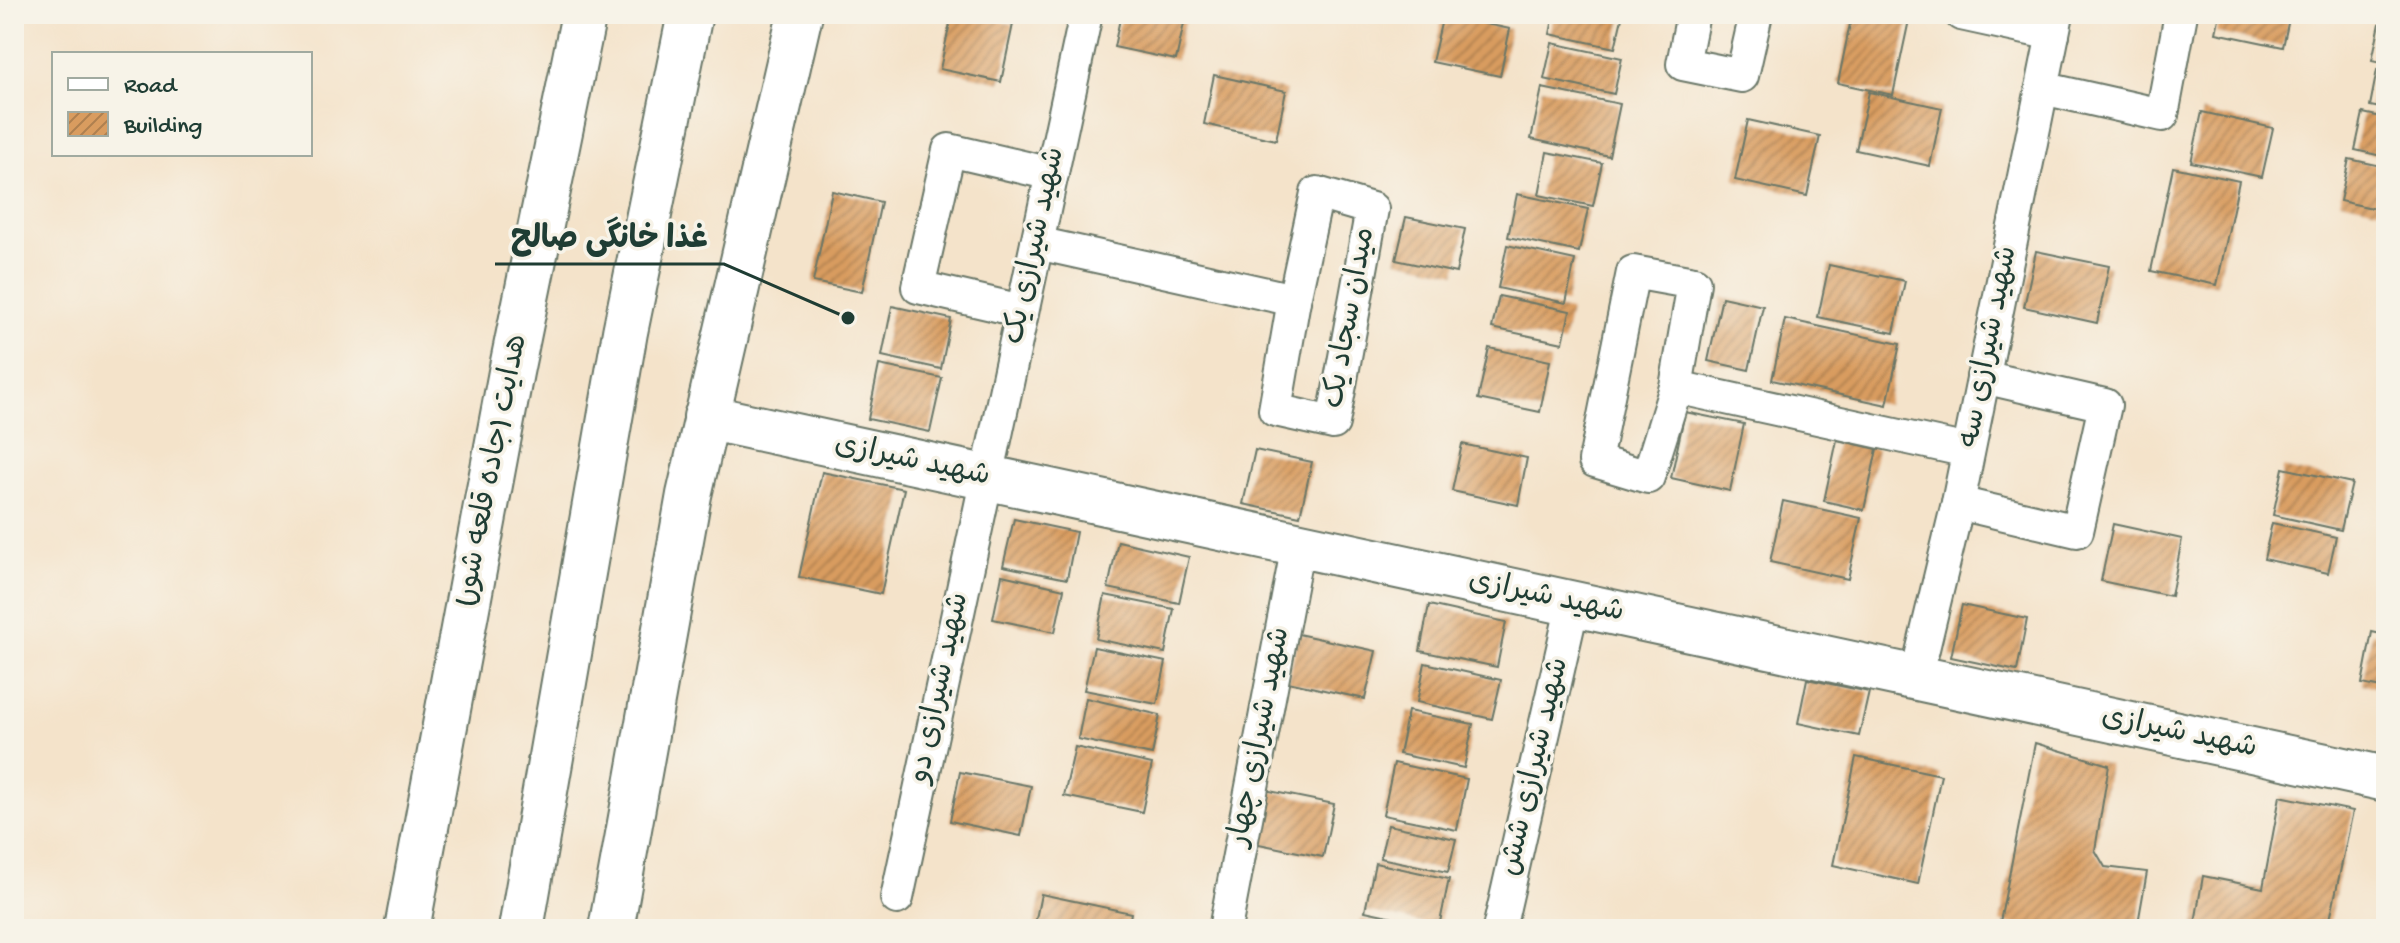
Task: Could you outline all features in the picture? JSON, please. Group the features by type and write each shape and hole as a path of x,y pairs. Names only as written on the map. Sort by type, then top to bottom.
{"main road":[{"name":"هدایت (جاده قلعه شور)","path":"407,929 511,372 584,14"},
{"path":"521,929 625,332 690,14"},
{"path":"611,929 689,495 800,14"},
{"name":"شهید شیرازی","path":"706,417 2386,779"}],"street":[{"name":"شهید شیرازی یک","path":"985,478 1086,14"},
{"path":"1693,14 1683,64 1742,76 1756,14"},
{"path":"1961,14 2055,24"},
{"path":"2042,88 2162,115 2181,14"},
{"name":"شهید شیرازی سه","path":"1916,678 1958,503 2055,24"},
{"path":"1022,311 918,287 949,150 1052,174"},
{"name":"میدان سجاد یک","path":"1317,193 1372,209 1333,423 1275,410 1294,300 1317,193"},
{"path":"1037,243 1294,300"},
{"path":"1633,272 1694,283 1676,387 1648,477 1595,461 1633,272"},
{"path":"1958,503 2077,531 2105,405 1983,377"},
{"path":"1676,387 1968,451"},
{"name":"شهید شیرازی دو","path":"897,898 985,478"},
{"name":"شهید شیرازی چهار","path":"1225,929 1298,545"},
{"name":"شهید شیرازی شش","path":"1499,929 1573,604"}],"building":[{"path":"952,14 968,14 1013,24 1001,82 940,69"},
{"path":"1121,14 1186,14 1176,60 1114,47"},
{"path":"1554,14 1623,14 1615,48 1550,34"},
{"path":"1852,14 1879,14 1909,20 1893,95 1838,83"},
{"path":"2220,14 2290,14 2283,47 2216,33"},
{"path":"1443,15 1510,29 1500,76 1432,62"},
{"path":"2381,19 2386,20 2386,63 2372,60"},
{"path":"1552,43 1622,58 1614,94 1544,79"},
{"path":"2377,70 2386,72 2386,109 2370,106"},
{"path":"1214,75 1286,91 1276,140 1204,124"},
{"path":"1542,88 1620,104 1609,156 1531,139"},
{"path":"1869,92 1942,108 1930,166 1856,150"},
{"path":"2202,112 2273,128 2262,177 2191,162"},
{"path":"2363,113 2386,118 2386,157 2355,150"},
{"path":"1748,120 1820,136 1807,196 1735,180"},
{"path":"1547,152 1602,163 1593,206 1539,195"},
{"path":"2349,159 2386,167 2386,211 2340,201"},
{"path":"2173,167 2239,181 2217,285 2151,271"},
{"path":"832,191 881,202 862,292 813,282"},
{"path":"1517,194 1588,209 1579,252 1508,237"},
{"path":"1406,217 1465,229 1456,273 1396,260"},
{"path":"1507,245 1575,260 1566,303 1498,288"},
{"path":"2036,251 2109,266 2097,323 2024,307"},
{"path":"1829,265 1905,281 1894,333 1818,317"},
{"path":"1499,296 1570,311 1563,343 1492,328"},
{"path":"1722,297 1763,306 1749,370 1708,361"},
{"path":"892,306 951,319 941,369 882,356"},
{"path":"1785,319 1900,344 1887,405 1772,380"},
{"path":"1489,348 1550,361 1540,412 1478,399"},
{"path":"879,365 942,378 930,432 868,419"},
{"path":"1685,412 1744,424 1730,491 1671,478"},
{"path":"1837,440 1877,449 1864,510 1824,501"},
{"path":"1462,444 1527,458 1518,505 1452,491"},
{"path":"1255,450 1312,462 1300,516 1243,504"},
{"path":"2283,468 2352,483 2341,530 2273,515"},
{"path":"822,472 904,489 881,594 799,577"},
{"path":"1783,501 1861,518 1848,579 1770,562"},
{"path":"1014,519 1076,532 1067,579 1003,566"},
{"path":"2272,523 2336,537 2328,573 2264,559"},
{"path":"2113,524 2182,539 2171,596 2101,581"},
{"path":"1118,541 1189,557 1179,603 1108,588"},
{"path":"1002,575 1064,589 1055,632 993,619"},
{"path":"1105,595 1174,609 1165,653 1096,639"},
{"path":"1429,605 1506,622 1497,667 1420,651"},
{"path":"1962,605 2027,619 2017,671 1951,657"},
{"path":"2372,632 2386,635 2386,689 2362,684"},
{"path":"1298,634 1376,651 1365,699 1288,682"},
{"path":"1094,647 1166,662 1157,704 1084,690"},
{"path":"1425,663 1501,680 1492,719 1417,702"},
{"path":"1807,679 1869,692 1859,736 1798,723"},
{"path":"1086,698 1160,715 1152,755 1078,739"},
{"path":"1408,711 1473,724 1464,768 1399,754"},
{"path":"2035,743 2109,765 2095,850 2105,867 2147,872 2137,929 2037,929 2000,922"},
{"path":"1075,747 1152,764 1142,812 1064,796"},
{"path":"1856,757 1941,775 1918,884 1833,865"},
{"path":"1394,763 1467,779 1457,830 1383,815"},
{"path":"960,772 1031,786 1021,836 950,821"},
{"path":"1260,789 1334,804 1323,857 1249,842"},
{"path":"2280,796 2353,811 2328,929 2194,929 2203,876 2263,888"},
{"path":"1388,825 1456,839 1448,872 1380,858"},
{"path":"1375,863 1449,879 1439,927 1365,911"},
{"path":"1041,894 1131,913 1128,929 1034,929"},
{"path":"1361,919 1402,928 1402,929 1359,929"}],"place":[{"name":"غذا خانگی صالح","path":"848,318"}]}
